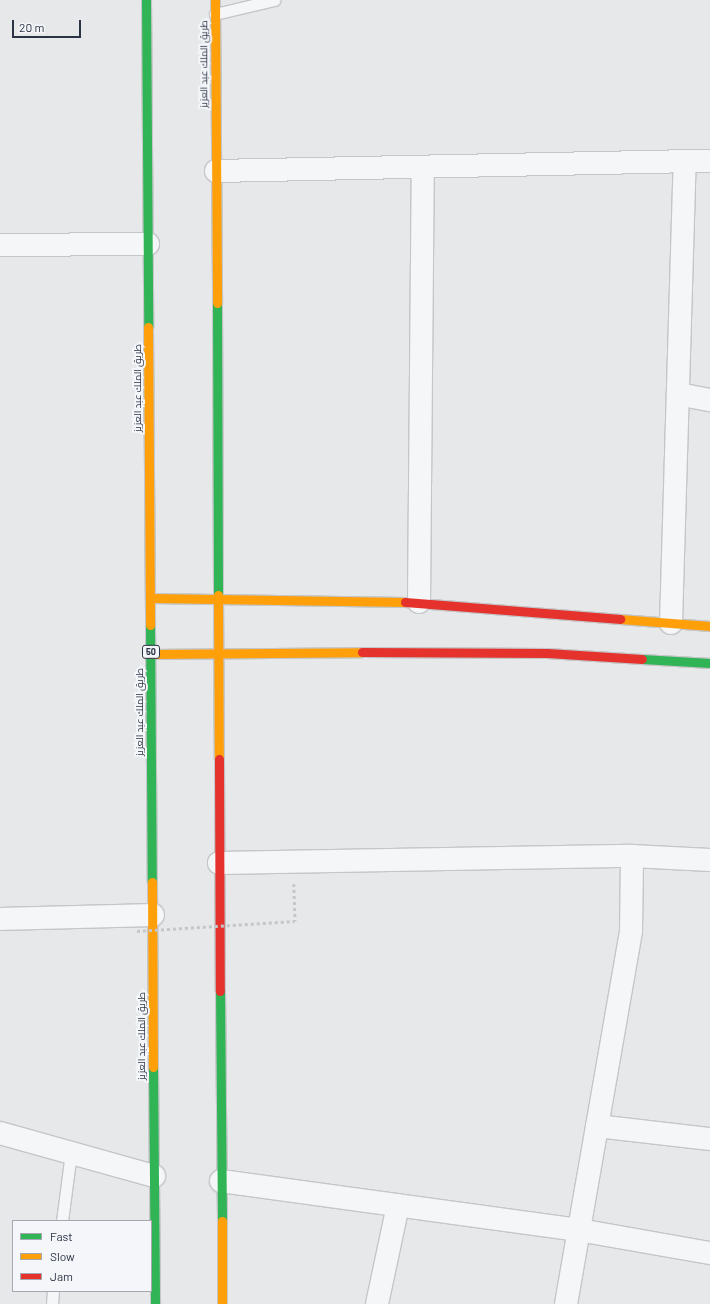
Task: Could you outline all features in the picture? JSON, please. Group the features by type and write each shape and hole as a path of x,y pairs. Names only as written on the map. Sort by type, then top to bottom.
{"main road":[{"name":"طريق الملك عبد العزيز","path":"146,0 155,1304"},
{"name":"طريق الملك عبد العزيز","path":"215,0 222,1304"},
{"path":"151,598 419,602 710,626"},
{"path":"151,654 218,651 547,653 710,663"}],"street":[{"path":"216,171 710,161"},
{"path":"670,623 685,162"},
{"path":"419,602 423,167"},
{"path":"0,245 148,244"},
{"path":"678,394 710,400"},
{"path":"219,863 632,856 710,860"},
{"path":"566,1304 631,931 632,856"},
{"path":"0,918 152,915"},
{"path":"597,1126 710,1139"},
{"path":"0,1132 154,1176"},
{"path":"221,1181 579,1230 710,1253"},
{"path":"376,1304 398,1205"}],"lane":[{"path":"215,14 274,0"},
{"path":"62,1220 71,1153"},
{"path":"52,1304 54,1292"}],"path":[{"path":"137,931 295,921 293,862"}],"traffic: fast":[{"path":"146,0 148,327"},
{"path":"217,303 218,595"},
{"path":"150,625 152,882"},
{"path":"642,659 710,663"},
{"path":"220,991 222,1221"},
{"path":"153,1067 155,1304"}],"traffic: slow":[{"path":"215,0 217,303"},
{"path":"148,327 150,625"},
{"path":"218,595 219,759"},
{"path":"151,598 405,602"},
{"path":"620,619 710,626"},
{"path":"151,654 362,652"},
{"path":"152,882 153,1067"},
{"path":"222,1221 222,1304"}],"traffic: jam":[{"path":"405,602 620,619"},
{"path":"362,652 547,653 642,659"},
{"path":"219,759 220,991"}]}
